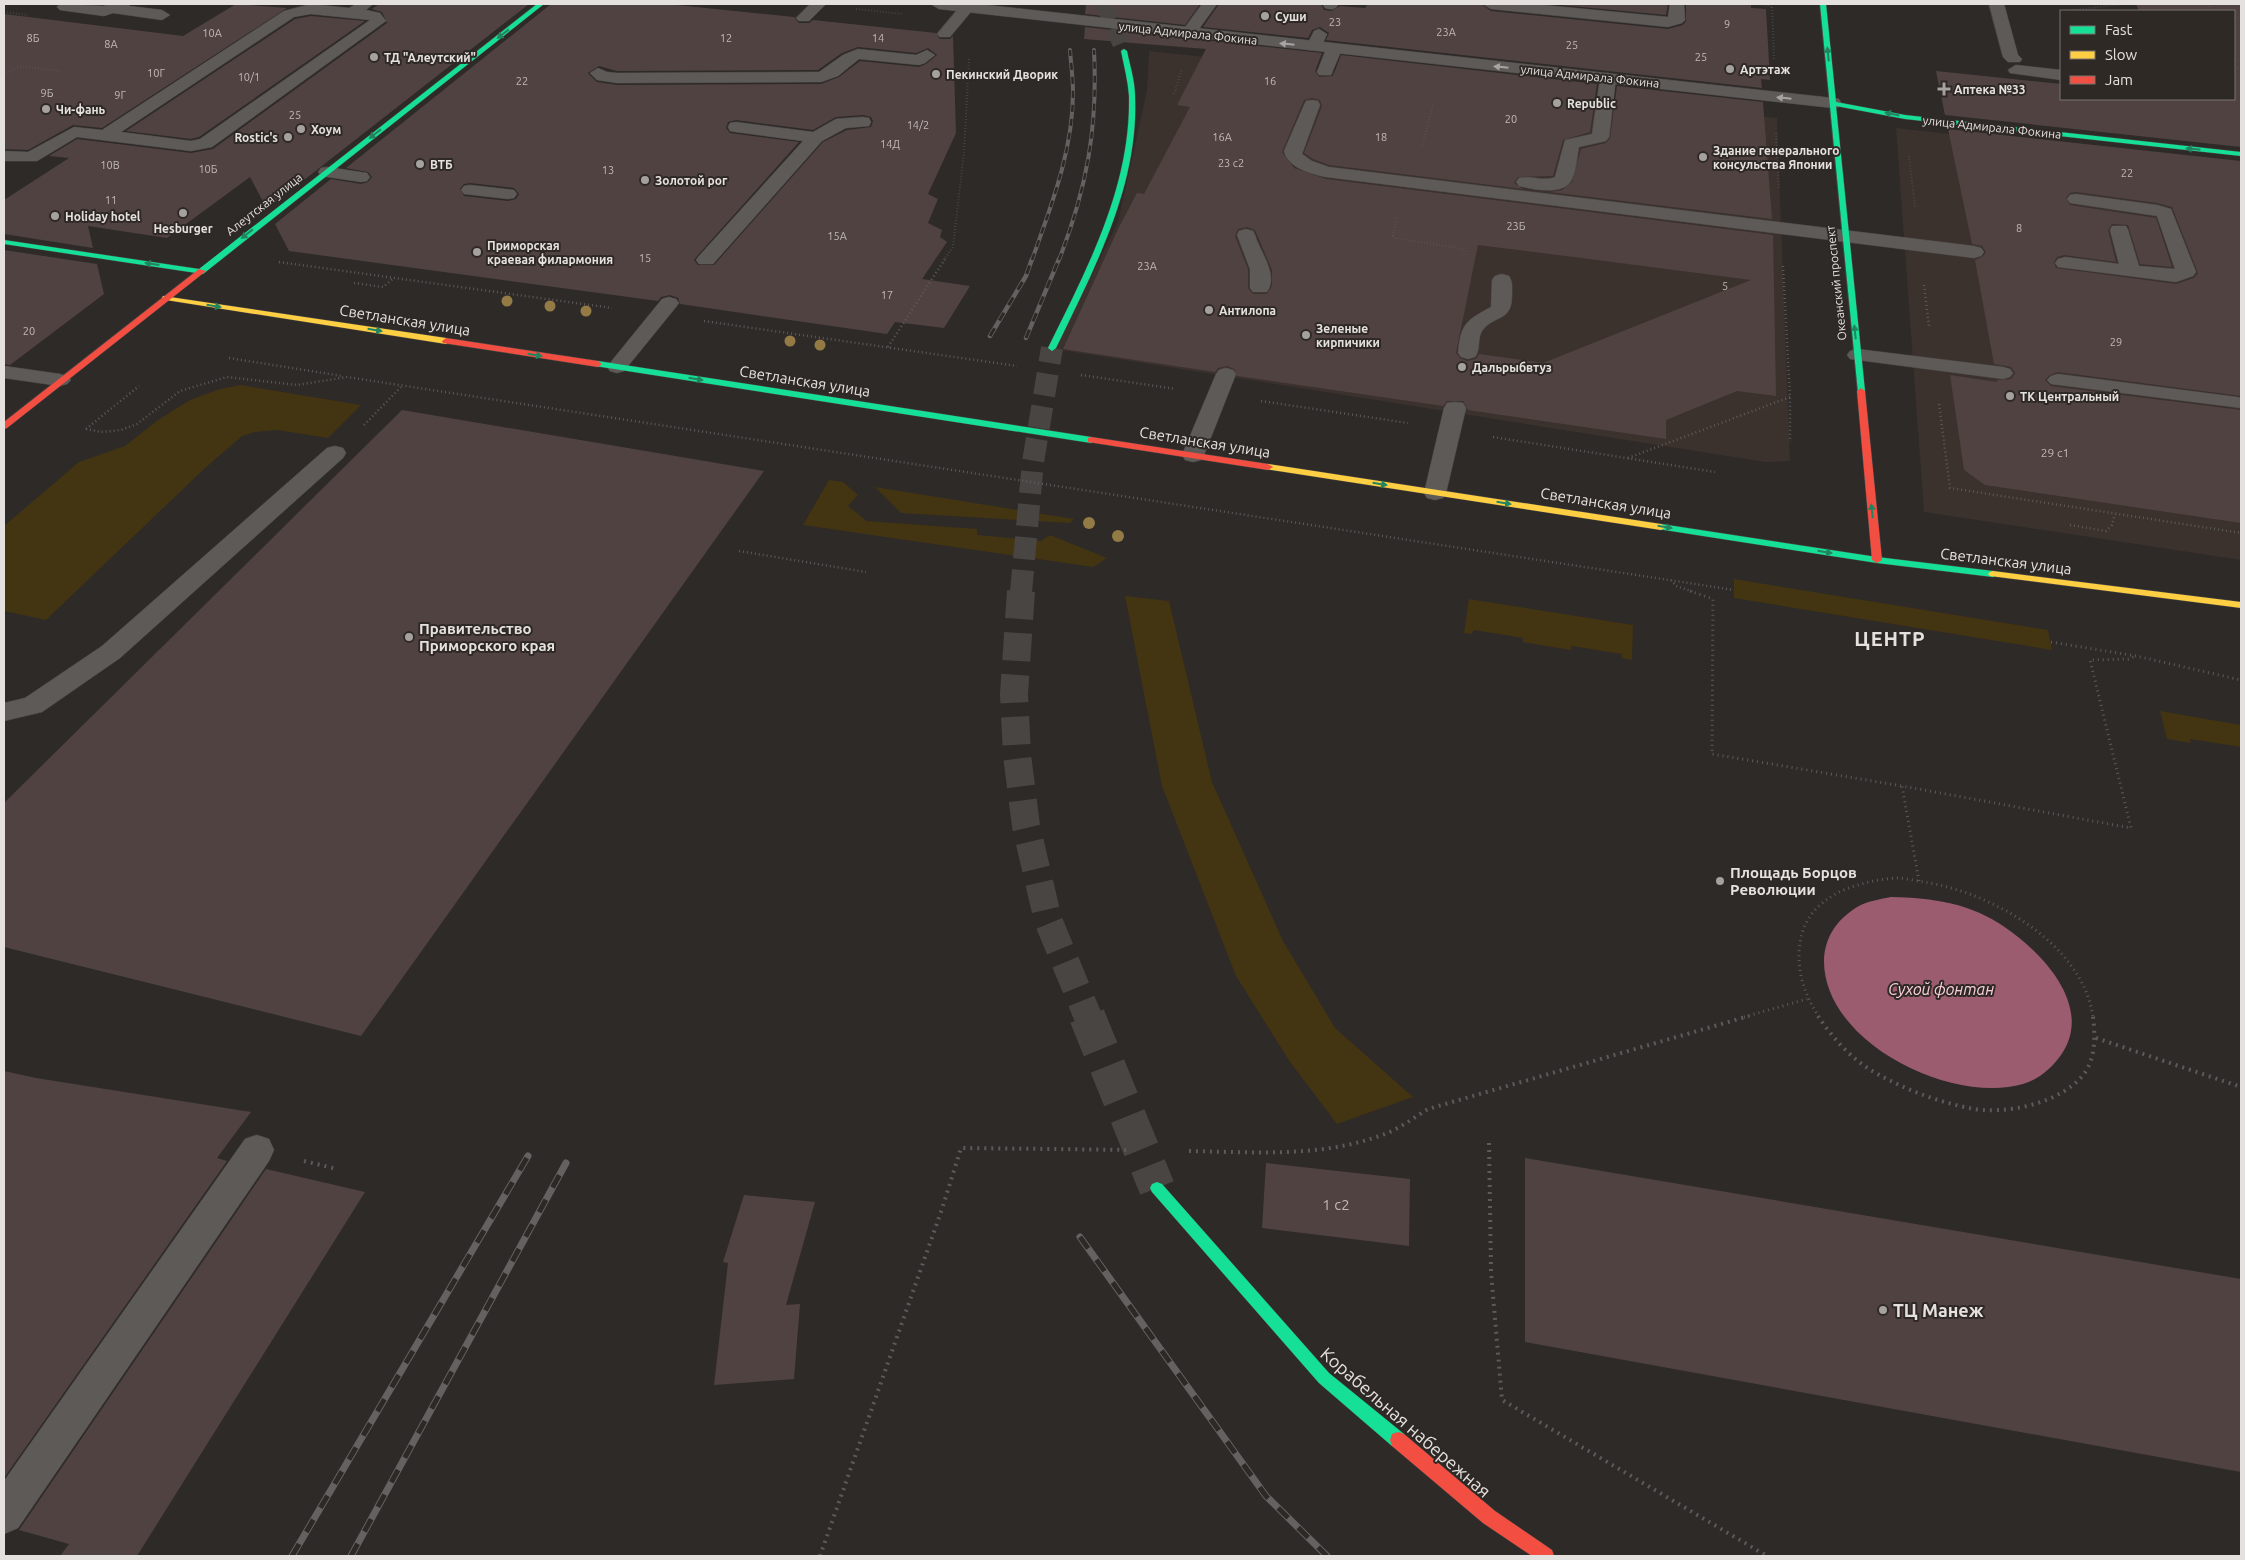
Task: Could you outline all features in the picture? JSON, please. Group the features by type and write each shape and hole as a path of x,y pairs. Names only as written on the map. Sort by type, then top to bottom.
{"main road":[{"name":"Алеутская улица","path":"4,426 60,380 541,4"},
{"name":"Океанский проспект","path":"1823,4 1877,560"},
{"path":"1052,348 1096,254 1127,171 1132,100 1124,51"},
{"name":"улица Адмирала Фокина","path":"1833,103 1905,117 2241,154"},
{"path":"4,242 200,272"},
{"name":"Светланская улица","path":"166,298 1877,560 2241,605"},
{"name":"Корабельная набережная","path":"1157,1188 1324,1378 1488,1517 1546,1556"}],"street":[{"path":"804,18 818,4"},
{"name":"улица Адмирала Фокина","path":"939,4 1189,33 1317,40 1334,49 1833,103"},
{"path":"1189,33 1209,4"},
{"path":"1491,4 1668,22 1677,20 1677,4"},
{"path":"1996,4 2011,57 2015,64 2060,75"},
{"path":"65,7 104,11 119,6 162,15"},
{"path":"945,34 967,7"},
{"path":"4,156 24,159 30,157 74,132 191,146 206,143 378,21 375,16 359,8 311,9 290,14 105,135"},
{"path":"1325,72 1334,49"},
{"path":"598,73 603,77 618,78 821,77 836,72 851,56 858,54 919,60 928,55"},
{"path":"746,78 762,62"},
{"path":"1452,173 1548,184 1560,183 1563,180 1571,144 1600,138 1608,78"},
{"path":"1312,105 1293,151 1294,156 1306,165 1326,172 1974,252"},
{"path":"706,260 816,138 842,123 863,122"},
{"path":"736,127 816,138"},
{"path":"326,172 361,177"},
{"path":"470,190 508,194"},
{"path":"2065,263 2176,276 2186,272 2165,213 2157,210 2076,199"},
{"path":"2119,230 2131,271"},
{"path":"1246,235 1249,248 1262,274 1263,280 1260,288"},
{"path":"1468,353 1470,332 1502,306 1502,280"},
{"path":"617,367 664,309"},
{"path":"1857,355 2003,373"},
{"path":"4,372 60,380"},
{"path":"1192,455 1226,374"},
{"path":"2058,380 2238,403"},
{"path":"1435,493 1455,408"},
{"path":"4,712 33,705 111,652 335,454"},
{"path":"4,1514 256,1150"}],"path":[{"path":"1759,4 1772,7"},
{"path":"2073,10 2124,4"},
{"path":"888,347 953,247 964,152 970,53"},
{"path":"4,74 20,66 60,72"},
{"path":"1419,154 1433,105"},
{"path":"1423,241 1429,244 1458,248"},
{"path":"278,262 394,278 664,309 888,347 1020,366"},
{"path":"354,283 383,287 394,278"},
{"path":"229,358 402,387 800,445 1734,590"},
{"path":"1077,375 1217,394 1715,472"},
{"path":"139,386 86,429 101,432 121,430 137,424 180,391 227,376 277,385 297,385 347,377"},
{"path":"359,430 402,387"},
{"path":"1628,458 1790,397"},
{"path":"1790,442 1791,424"},
{"path":"1950,488 2241,533"},
{"path":"2070,525 2106,530 2112,525 2115,514"},
{"path":"739,551 866,572"},
{"path":"1670,580 1676,586 1713,599 1712,754 1902,786 2131,828 2090,660 2128,659 2136,656"},
{"path":"2051,642 2136,656 2241,680"},
{"path":"1902,786 1919,881"},
{"path":"1898,878 1919,881 1945,884 1992,902 2035,928 2069,963 2091,1002 2096,1038 2086,1071 2059,1096 2020,1109 1971,1109 1920,1095 1872,1071 1833,1038 1807,999 1797,961 1802,927 1823,900 1856,884 1898,878"},
{"path":"1383,1135 1428,1109 1807,999"},
{"path":"2096,1038 2241,1087"},
{"path":"1489,1143 1489,1261 1494,1344 1502,1400 1767,1556"},
{"path":"820,1556 942,1209"}],"shaded area":[{"path":"1149,51 1777,118 1790,461 1765,462 1055,349 1118,222 1147,90"},
{"path":"1896,128 2241,167 2241,560 1924,512"},
{"path":"241,385 361,405 328,438 277,430 255,432 242,436 203,470 46,620 4,611 4,526 79,462 125,446 158,420 190,400 220,389"},
{"path":"829,480 843,482 858,495 848,506 867,521 977,529 977,535 1041,541 1050,535 1107,558 1093,567 803,525"},
{"path":"875,487 1074,519 1070,523 901,513"},
{"path":"1734,579 2048,630 2052,650 1734,598"},
{"path":"1125,596 1169,601 1212,782 1283,941 1335,1028 1413,1097 1337,1124 1290,1062 1236,976 1162,786"},
{"path":"1469,599 1633,625 1632,660 1622,658 1622,654 1572,646 1571,650 1523,642 1523,638 1474,630 1472,634 1464,633"},
{"path":"2160,711 2241,725 2241,747 2190,739 2191,743 2167,739"}],"water":[{"name":"Сухой фонтан","path":"1891,897 1937,901 1965,907 1979,913 2021,939 2049,967 2068,1001 2072,1019 2070,1037 2061,1055 2049,1069 2034,1080 2023,1084 1994,1088 1961,1085 1928,1076 1896,1061 1868,1041 1845,1017 1829,990 1824,960 1827,943 1834,928 1845,916 1866,903"}],"building":[{"path":"236,4 287,8 102,128 73,125 28,150 4,149 4,14 183,36"},
{"path":"379,4 529,4 267,209 250,177 167,238 88,226 93,248 4,234 4,200 69,158 49,156 77,139 191,153 213,149 387,23 382,12 372,9"},
{"path":"551,4 667,4 794,17 799,23 809,23 813,20 936,33 940,39 950,39 953,36 956,133 928,194 938,199 928,223 942,230 940,237 947,242 922,279 970,286 944,328 895,322 887,334 680,304 678,298 670,295 661,297 658,301 289,251 275,224 331,179 361,184 368,182 372,177 368,172 346,168","holes":["858,47 916,53 928,48 937,55 919,67 860,61 839,77 821,84 617,85 597,82 588,73 599,66 617,71 818,70 842,53","863,115 871,117 873,121 871,127 847,130 823,142 714,265 698,265 694,260 698,255 799,142 730,133 726,128 728,122 736,120 813,130 836,117","464,184 514,188 519,194 516,199 508,201 464,196 460,189"]},
{"path":"1086,4 1200,4 1185,25 1085,14"},
{"path":"1219,4 1321,4 1324,10 1331,11 1340,6 1365,8 1368,4 1481,4 1491,11 1668,29 1683,25 1686,21 1686,4 1751,4 1751,8 1766,9 1770,80 1761,79 1762,88 1326,40 1329,33 1320,27 1312,30 1308,38 1203,27"},
{"path":"1550,4 1668,4 1666,15"},
{"path":"2136,4 2241,4 2241,147 1945,115 1936,71 2060,84 2060,100 2235,100 2235,10 2139,10"},
{"path":"311,16 365,21 199,137 191,139 126,131 295,19"},
{"path":"1085,27 1322,53 1315,71 1319,77 1333,76 1341,55 1597,84 1590,132 1563,140 1553,176 1518,177 1514,183 1523,189 1329,165 1313,159 1304,153 1322,106 1320,100 1312,98 1304,100 1282,152 1294,168 1326,179 1773,235 1776,396 1737,391 1666,420 1666,439 1468,410 1463,401 1447,401 1443,406 1237,376 1234,369 1227,366 1218,368 1215,372 1063,349 1119,227 1137,193 1144,194 1190,107 1177,105 1206,49 1084,39","holes":["1247,227 1255,230 1272,270 1272,286 1267,294 1253,294 1248,288 1248,269 1235,236 1238,229","1478,245 1566,256 1751,280 1543,363 1479,354 1476,359 1467,361 1460,358 1456,353"]},
{"path":"1617,86 1763,102 1772,219 1549,192 1562,190 1572,182 1581,149 1606,143 1610,138"},
{"path":"1948,129 2241,161 2241,396 2058,372 2050,375 2045,380 2051,386 2241,410 2241,523 1985,485 1964,470 1950,375 1997,382 1997,380 2011,379 2015,373 2011,367 1994,364 1975,260 1982,257 1986,252 1982,246 1972,244","holes":["2076,192 2157,203 2172,207 2198,273 2194,278 2176,284 2056,268 2054,262 2057,257 2064,255 2116,262 2108,230 2112,224 2128,225 2140,264 2172,267 2156,218 2070,205 2066,198 2070,193"]},
{"path":"4,250 97,264 104,294 10,365 4,364"},
{"name":"Правительство Приморского края","path":"402,410 764,471 361,1036 4,947 4,803"},
{"path":"4,1071 36,1078 251,1112 217,1158 227,1161 4,1478"},
{"name":"ТЦ Манеж","path":"1525,1158 2241,1279 2241,1472 1525,1342"},
{"path":"1266,1163 1410,1179 1409,1246 1262,1228"},
{"path":"266,1169 365,1192 137,1556 60,1556 69,1544 19,1530"},
{"path":"744,1195 815,1202 786,1305 800,1304 794,1379 714,1385 728,1263 723,1262"}],"tunnel":[{"path":"1104,4 1124,51"},
{"path":"1021,592 1033,462 1052,348"},
{"path":"1021,591 1014,694 1017,755 1026,826 1048,920 1088,1017"},
{"path":"1087,1016 1157,1188"}],"railway":[{"path":"1032,260 1060,178 1069,136 1073,92 1070,50"},
{"path":"1059,260 1077,208 1088,157 1094,105 1094,50"},
{"path":"990,336 1026,276 1032,259"},
{"path":"1026,338 1059,259"},
{"path":"292,1556 528,1156"},
{"path":"351,1556 566,1163"},
{"path":"1080,1237 1266,1496 1327,1556"}],"traffic: fast":[{"path":"202,271 541,4"},
{"path":"1823,4 1861,391"},
{"path":"1052,348 1108,226 1127,162 1132,96 1124,51"},
{"path":"1833,103 1905,117 2241,154"},
{"path":"4,242 200,272"},
{"path":"598,364 1091,440"},
{"path":"1661,527 1877,560 1993,574"},
{"path":"1157,1188 1324,1378 1398,1440"}],"traffic: slow":[{"path":"166,298 446,341"},
{"path":"1268,467 1661,527"},
{"path":"1993,574 2241,605"}],"traffic: jam":[{"path":"4,426 202,271"},
{"path":"446,341 598,364"},
{"path":"1861,391 1877,560"},
{"path":"1091,440 1268,467"},
{"path":"1398,1440 1489,1517 1546,1556"}],"place":[{"name":"Суши","path":"1265,16"},
{"name":"ТД \"Алеутский\"","path":"374,57"},
{"name":"Артэтаж","path":"1730,69"},
{"name":"Пекинский Дворик","path":"936,74"},
{"name":"Аптека №33","path":"1944,89"},
{"name":"Republic","path":"1557,103"},
{"name":"Чи-фань","path":"46,109"},
{"name":"Хоум","path":"301,129"},
{"name":"Rostic's","path":"288,137"},
{"name":"Здание генерального консульства Японии","path":"1703,157"},
{"name":"ВТБ","path":"420,164"},
{"name":"Золотой рог","path":"645,180"},
{"name":"Hesburger","path":"183,213"},
{"name":"Holiday hotel","path":"55,216"},
{"name":"Приморская краевая филармония","path":"477,252"},
{"name":"Антилопа","path":"1209,310"},
{"name":"Зеленые кирпичики","path":"1306,335"},
{"name":"Дальрыбвтуз","path":"1462,367"},
{"name":"ТК Центральный","path":"2010,396"},
{"name":"Правительство Приморского края","path":"409,637"},
{"name":"Площадь Борцов Революции","path":"1720,881"},
{"name":"ТЦ Манеж","path":"1883,1310"}],"district":[{"name":"ЦЕНТР","path":"1890,638"}]}
